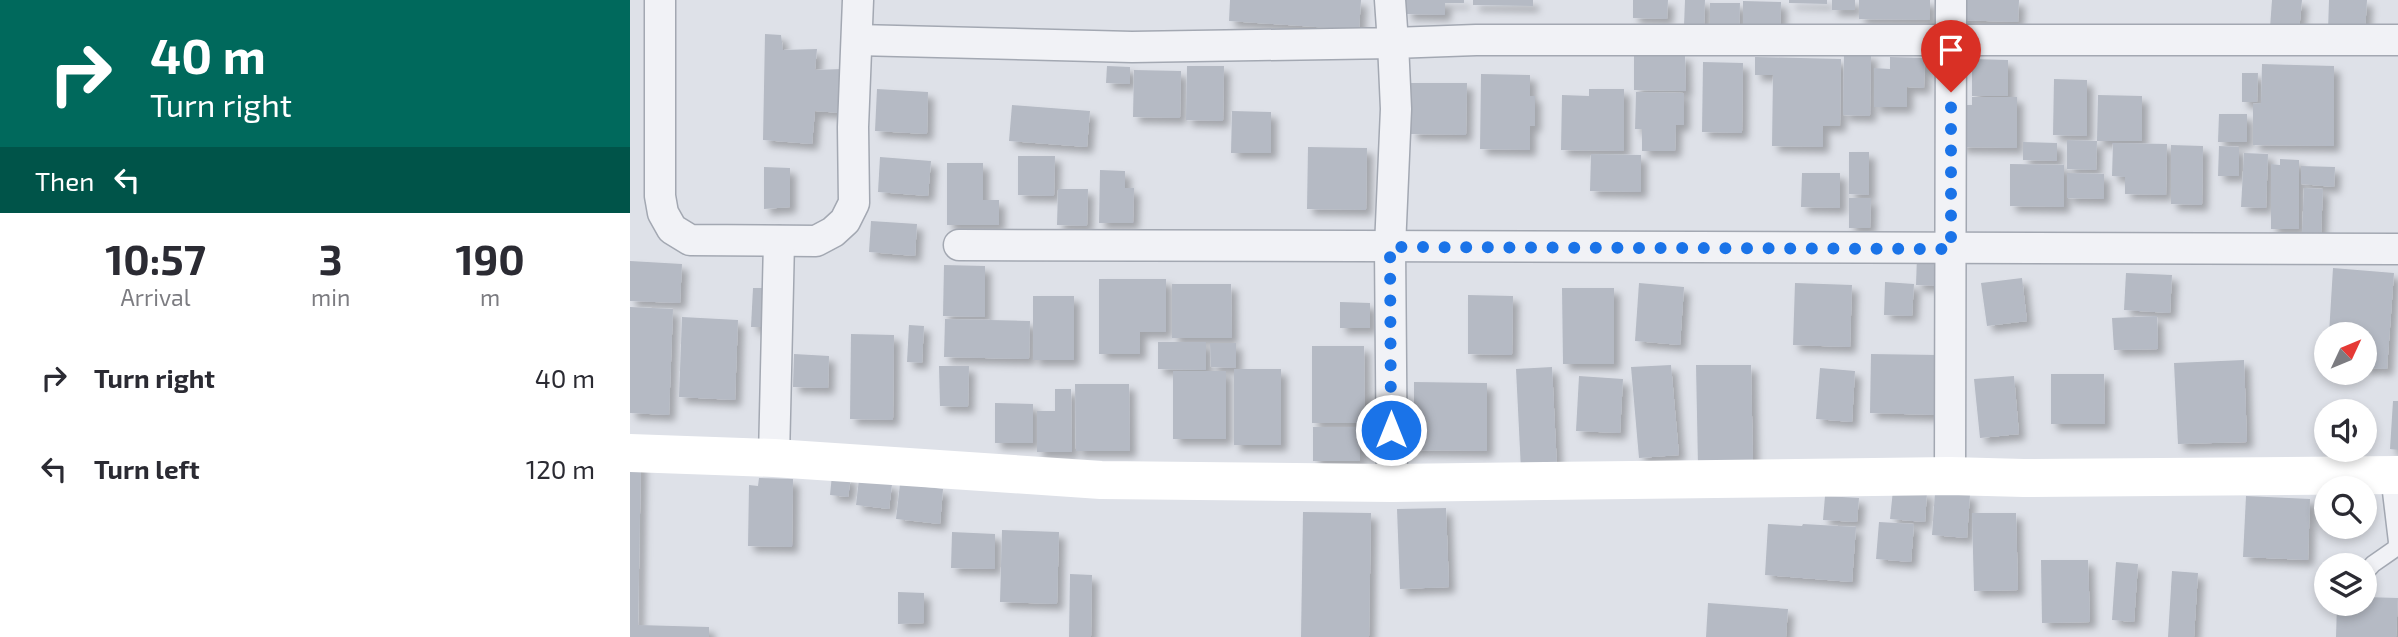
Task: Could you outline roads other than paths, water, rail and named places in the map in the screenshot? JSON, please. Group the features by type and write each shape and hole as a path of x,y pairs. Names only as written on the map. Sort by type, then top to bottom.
{"street":[{"path":"660,0 660,196 663,213 672,229 690,240 779,241 816,241 833,232 845,221 854,203 853,127 858,0"},
{"path":"1390,0 1396,109 1390,247 1392,482"},
{"path":"1950,476 1951,0"},
{"path":"857,40 1132,47 1476,40 2398,40"},
{"path":"774,458 779,241"},
{"path":"960,245 2398,248"},
{"path":"630,453 774,458 1101,480 1392,482 2393,475"}],"lane":[{"path":"2377,561 2396,548 2393,475"}]}
